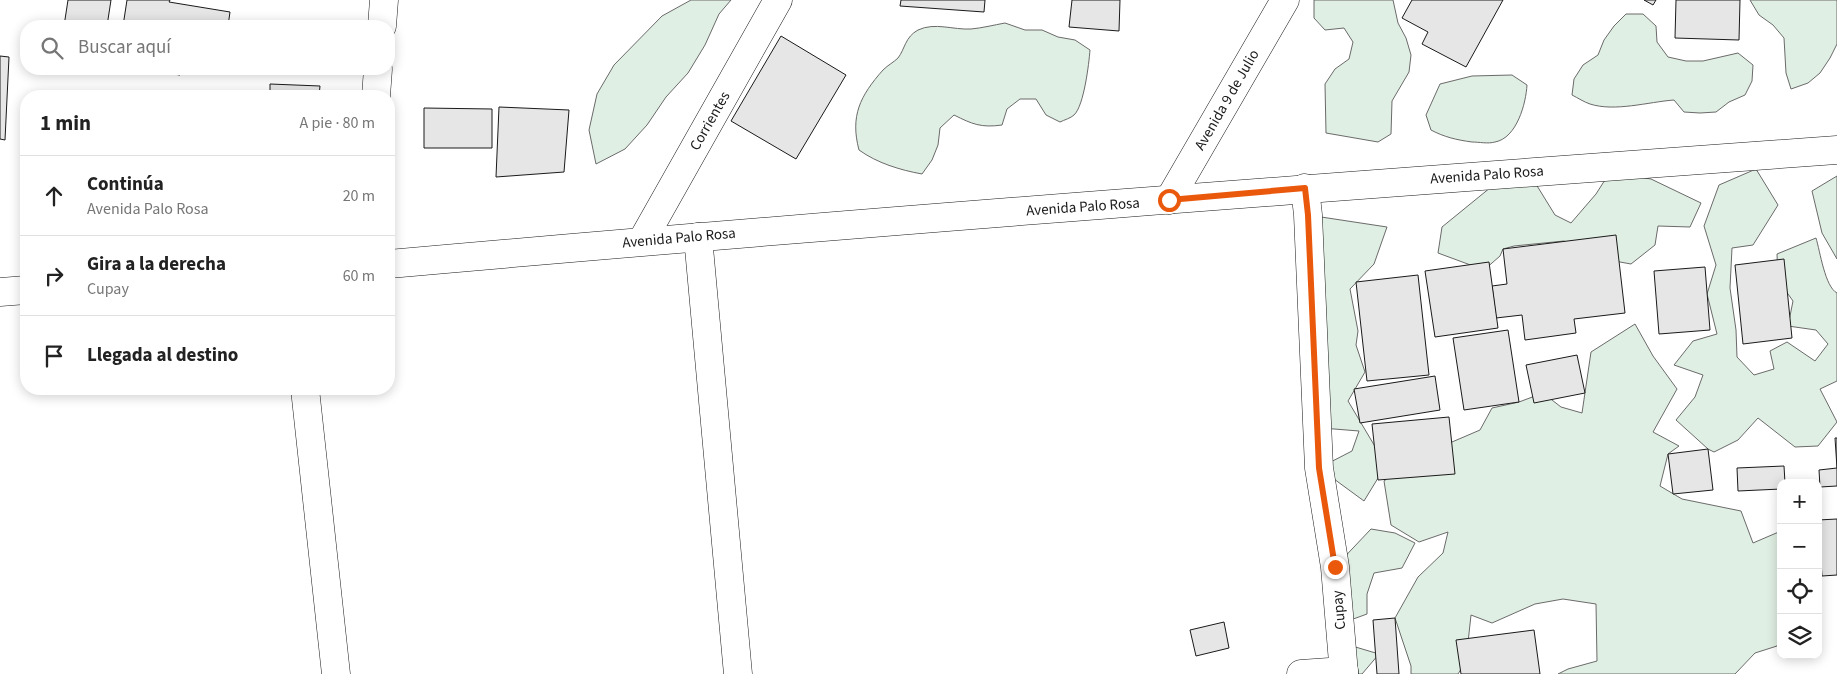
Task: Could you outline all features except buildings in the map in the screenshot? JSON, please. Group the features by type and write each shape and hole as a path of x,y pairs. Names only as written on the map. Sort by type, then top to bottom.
{"main road":[{"path":"382,20 384,0"},
{"name":"Corrientes","path":"642,241 778,0"},
{"name":"Avenida 9 de Julio","path":"1169,200 1285,0"},
{"path":"376,90 378,75"},
{"name":"Avenida Palo Rosa","path":"395,263 642,241 1305,188 1837,150"},
{"name":"Cupay","path":"1305,188 1308,215 1319,468 1335,567 1344,672"},
{"path":"698,237 738,674"},
{"path":"0,292 20,290"},
{"path":"306,395 336,674"},
{"path":"1301,674 1344,672"}],"green space":[{"path":"691,0 731,0 719,14 705,45 688,73 666,97 647,125 625,149 596,164 589,130 597,94 614,65 662,16"},
{"path":"1314,0 1393,0 1398,23 1406,38 1411,55 1409,72 1392,101 1391,134 1378,142 1326,133 1325,84 1335,69 1349,59 1353,42 1344,28 1325,30 1314,18"},
{"path":"1750,0 1837,0 1837,44 1820,73 1808,83 1791,89 1786,73 1784,38 1773,25 1759,15"},
{"path":"1626,14 1643,14 1656,26 1657,42 1668,57 1686,61 1703,61 1738,53 1753,65 1752,81 1745,95 1729,102 1716,112 1700,113 1684,112 1674,100 1610,107 1590,104 1572,95 1574,79 1583,65 1598,55 1604,40"},
{"path":"1005,23 1025,30 1042,30 1058,37 1075,40 1090,50 1081,103 1074,115 1060,122 1046,115 1036,99 1020,99 1007,109 1002,125 977,125 954,115 940,128 938,145 932,160 922,174 873,159 859,150 856,127 859,107 863,98 883,70 898,58 914,33 924,28 937,26 971,29"},
{"path":"1512,75 1527,85 1519,119 1515,127 1503,139 1489,143 1472,142 1451,138 1431,130 1426,115 1440,84 1472,76"},
{"path":"1756,169 1778,205 1753,245 1732,248 1730,288 1736,330 1737,357 1754,375 1774,369 1770,351 1787,342 1815,361 1828,344 1816,330 1788,326 1793,301 1778,280 1777,254 1816,238 1829,284 1837,293 1837,381 1820,389 1837,422 1818,446 1795,447 1758,418 1738,440 1714,452 1708,449 1676,420 1695,397 1703,375 1674,365 1693,341 1717,334 1707,294 1716,265 1704,226 1719,185"},
{"path":"1610,172 1651,179 1701,203 1690,227 1658,226 1655,245 1631,264 1598,258 1578,250 1564,241 1514,246 1503,249 1500,256 1484,270 1438,253 1442,227 1496,183 1531,176 1555,215 1571,223 1596,194"},
{"path":"1837,176 1837,259 1822,233 1812,191"},
{"path":"1308,215 1387,227 1374,264 1350,289 1358,331 1356,345 1365,372 1348,401 1386,465 1364,501 1319,468 1352,451 1359,431 1322,428"},
{"path":"1635,324 1653,356 1677,389 1653,432 1679,446 1668,454 1660,486 1682,499 1741,511 1753,543 1777,533 1777,646 1755,653 1735,674 1558,674 1568,669 1597,661 1596,604 1563,599 1535,604 1492,623 1471,615 1466,661 1458,674 1411,674 1411,666 1395,618 1418,577 1443,553 1448,532 1419,542 1391,525 1384,481 1417,457 1480,430 1492,408 1519,402 1543,393 1561,407 1582,413 1591,352"},
{"path":"1371,529 1395,533 1415,543 1402,568 1374,573 1367,594 1367,614 1345,622 1335,567"},
{"path":"1342,643 1379,654 1362,674 1326,674"}],"route":[{"path":"1169,200 1305,188 1308,215 1319,468 1335,567"}]}
